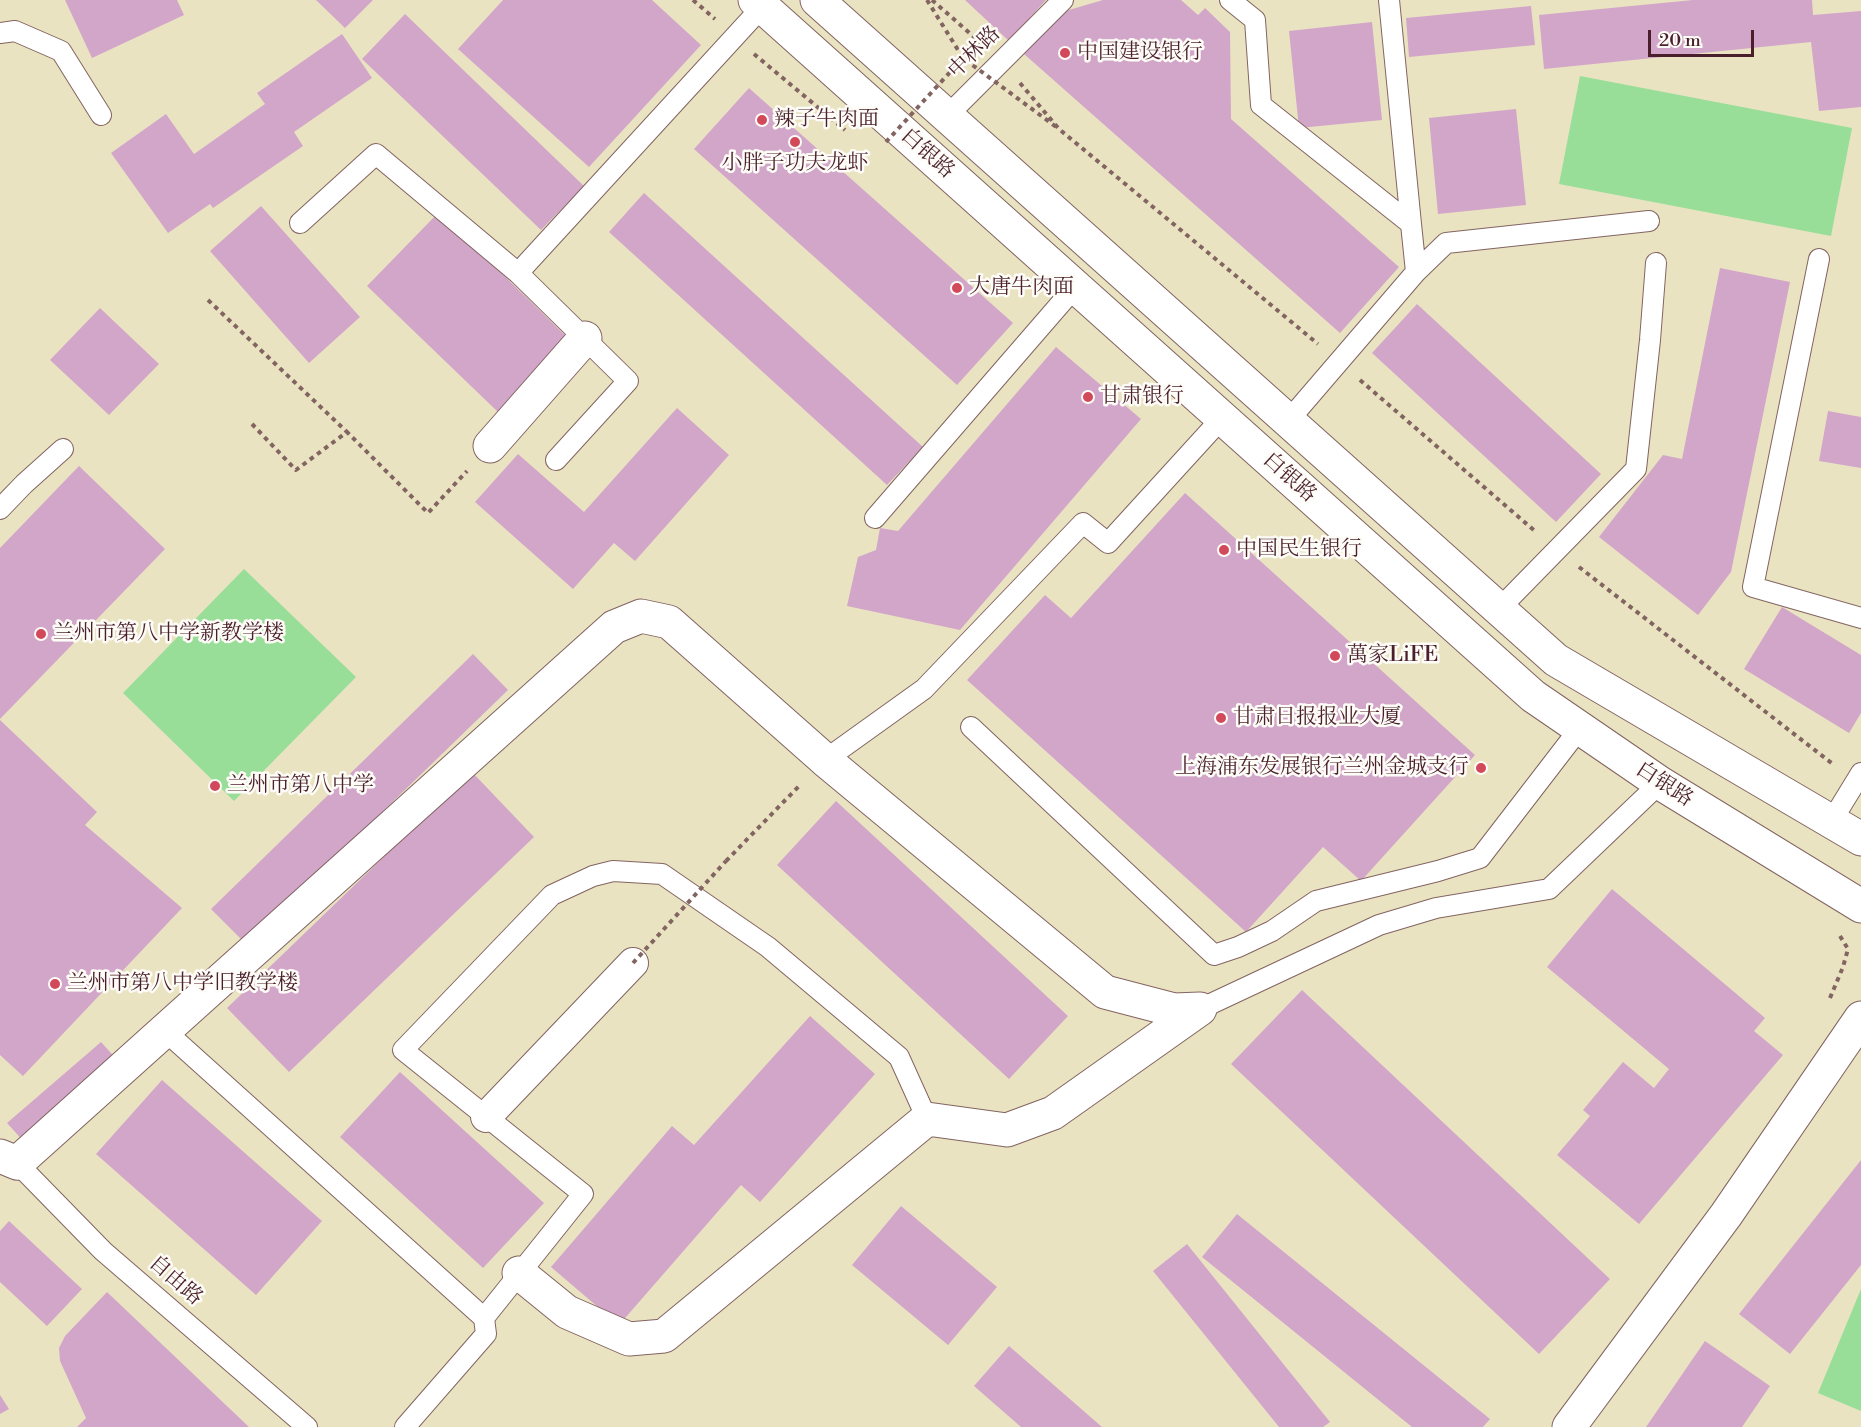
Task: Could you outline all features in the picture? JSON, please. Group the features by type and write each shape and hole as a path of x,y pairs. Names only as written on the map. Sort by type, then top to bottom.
{"street":[{"name":"白银路","path":"817,0 1556,660 1861,839"},
{"name":"白银路","path":"758,4 1533,696 1660,783 1861,906"},
{"path":"490,446 585,338"},
{"path":"9,1159 164,1030 614,627 641,616 669,622 825,760 1105,992 1174,1010 1200,1009"},
{"path":"486,1117 633,963"},
{"path":"519,1273 567,1312 629,1339 664,1336 927,1119 1007,1130 1053,1113 1200,1009"},
{"path":"1569,1427 1726,1215 1861,1018"}],"lane":[{"name":"中林路","path":"947,116 1064,0"},
{"path":"1230,0 1255,20 1261,105 1411,224"},
{"path":"1389,0 1416,272"},
{"path":"518,273 735,38 758,4"},
{"path":"0,33 15,31 61,51 101,115"},
{"path":"300,223 376,154 518,273 628,381 556,460"},
{"path":"1288,421 1416,272 1446,243 1649,221"},
{"path":"1819,259 1753,588 1861,618"},
{"path":"1498,609 1636,469 1656,263"},
{"path":"875,518 1075,287"},
{"path":"825,760 924,688 1083,524 1108,543 1222,418"},
{"path":"0,509 24,483 63,449"},
{"path":"971,727 1214,955 1272,931 1316,901 1438,871 1480,858 1580,728"},
{"path":"1831,822 1858,777"},
{"path":"1200,1009 1379,925 1436,908 1549,890 1660,783"},
{"path":"484,1318 583,1194 403,1050 552,895 593,876 613,871 662,874 768,947 899,1057 927,1119"},
{"path":"164,1030 484,1318 486,1334 405,1427"},
{"name":"自由路","path":"9,1159 103,1251 308,1427"}],"path":[{"path":"693,0 851,136"},
{"path":"927,0 963,58 1059,129 1339,362 1556,550 1858,777"},
{"path":"932,0 1001,61 1059,129"},
{"path":"886,142 963,58"},
{"path":"208,300 347,432 428,513 490,446"},
{"path":"252,424 296,470 347,432"},
{"path":"633,963 726,861 825,760"},
{"path":"1826,1004 1844,967 1848,949 1840,936 1832,930"}],"green space":[{"path":"1580,76 1852,128 1831,236 1559,184"},
{"path":"244,569 356,677 234,801 123,693"},
{"path":"1861,1289 1861,1411 1818,1393"}],"building":[{"path":"65,0 177,0 184,15 92,58"},
{"path":"316,0 373,0 345,28"},
{"path":"503,0 652,0 701,45 589,167 458,49"},
{"path":"965,0 1046,0 1009,41"},
{"path":"1103,0 1181,0 1198,15 1205,8 1230,32 1231,119 1399,267 1340,333 1024,54 1062,12"},
{"path":"1693,0 1812,0 1813,15 1861,11 1861,107 1819,111 1811,42 1544,69 1539,15"},
{"path":"1531,6 1535,45 1409,57 1406,18"},
{"path":"405,14 584,186 541,230 362,59"},
{"path":"1372,22 1382,120 1299,128 1289,31"},
{"path":"342,34 372,78 294,132 303,146 213,208 210,204 168,233 111,153 166,114 194,154 265,104 257,93"},
{"path":"749,88 1013,323 957,385 694,149"},
{"path":"1516,109 1526,205 1438,214 1429,118"},
{"path":"644,193 923,447 887,485 609,232"},
{"path":"261,206 360,317 309,363 210,251"},
{"path":"439,212 570,340 499,413 367,286"},
{"path":"1720,268 1790,282 1731,572 1698,615 1599,537 1663,455 1682,459"},
{"path":"1417,304 1601,474 1556,522 1372,353"},
{"path":"100,308 159,364 109,415 50,360"},
{"path":"1056,347 1141,419 960,630 847,606 858,557 876,550 880,528 898,531"},
{"path":"677,408 729,455 635,561 614,543 573,589 475,502 518,454 584,512"},
{"path":"1828,411 1861,417 1861,468 1819,461"},
{"name":"兰州市第八中学新教学楼","path":"79,466 165,549 0,719 0,548"},
{"name":"甘肃日报报业大厦","path":"1185,493 1475,755 1361,881 1323,847 1246,932 967,680 1045,595 1071,618"},
{"path":"1782,607 1861,655 1861,713 1849,733 1744,669"},
{"path":"473,654 508,690 246,944 211,909"},
{"name":"兰州市第八中学旧教学楼","path":"0,720 97,812 85,825 182,908 23,1076 0,1055"},
{"path":"472,772 534,837 289,1072 227,1008"},
{"path":"836,801 1068,1016 1009,1079 777,865"},
{"path":"1612,889 1765,1018 1754,1031 1783,1055 1639,1224 1557,1155 1590,1116 1583,1110 1623,1062 1654,1088 1669,1069 1547,967"},
{"path":"1302,990 1610,1279 1539,1354 1231,1064"},
{"path":"810,1016 875,1074 760,1202 741,1185 619,1325 551,1267 672,1126 694,1145"},
{"path":"101,1042 120,1063 26,1144 7,1123"},
{"path":"400,1072 544,1203 483,1268 340,1137"},
{"path":"162,1080 322,1221 256,1295 96,1154"},
{"path":"1861,1160 1861,1265 1790,1354 1739,1314"},
{"path":"901,1206 997,1287 948,1345 852,1265"},
{"path":"1237,1214 1490,1419 1483,1427 1412,1427 1202,1257"},
{"path":"9,1221 82,1289 47,1326 0,1282 0,1231"},
{"path":"1187,1244 1330,1422 1323,1427 1279,1427 1153,1271"},
{"path":"107,1292 249,1427 77,1427 86,1418 60,1361 59,1348 65,1336"},
{"path":"1705,1341 1770,1386 1742,1427 1646,1427"},
{"path":"1009,1346 1102,1427 1021,1427 974,1386"},
{"path":"0,1395 9,1409 0,1414"}],"place":[{"name":"中国建设银行","path":"1065,53"},
{"name":"辣子牛肉面","path":"762,120"},
{"name":"小胖子功夫龙虾","path":"795,142"},
{"name":"大唐牛肉面","path":"957,288"},
{"name":"甘肃银行","path":"1088,397"},
{"name":"中国民生银行","path":"1224,550"},
{"name":"兰州市第八中学新教学楼","path":"41,634"},
{"name":"萬家LiFE","path":"1335,656"},
{"name":"甘肃日报报业大厦","path":"1221,718"},
{"name":"上海浦东发展银行兰州金城支行","path":"1481,768"},
{"name":"兰州市第八中学","path":"215,786"},
{"name":"兰州市第八中学旧教学楼","path":"55,984"}]}
